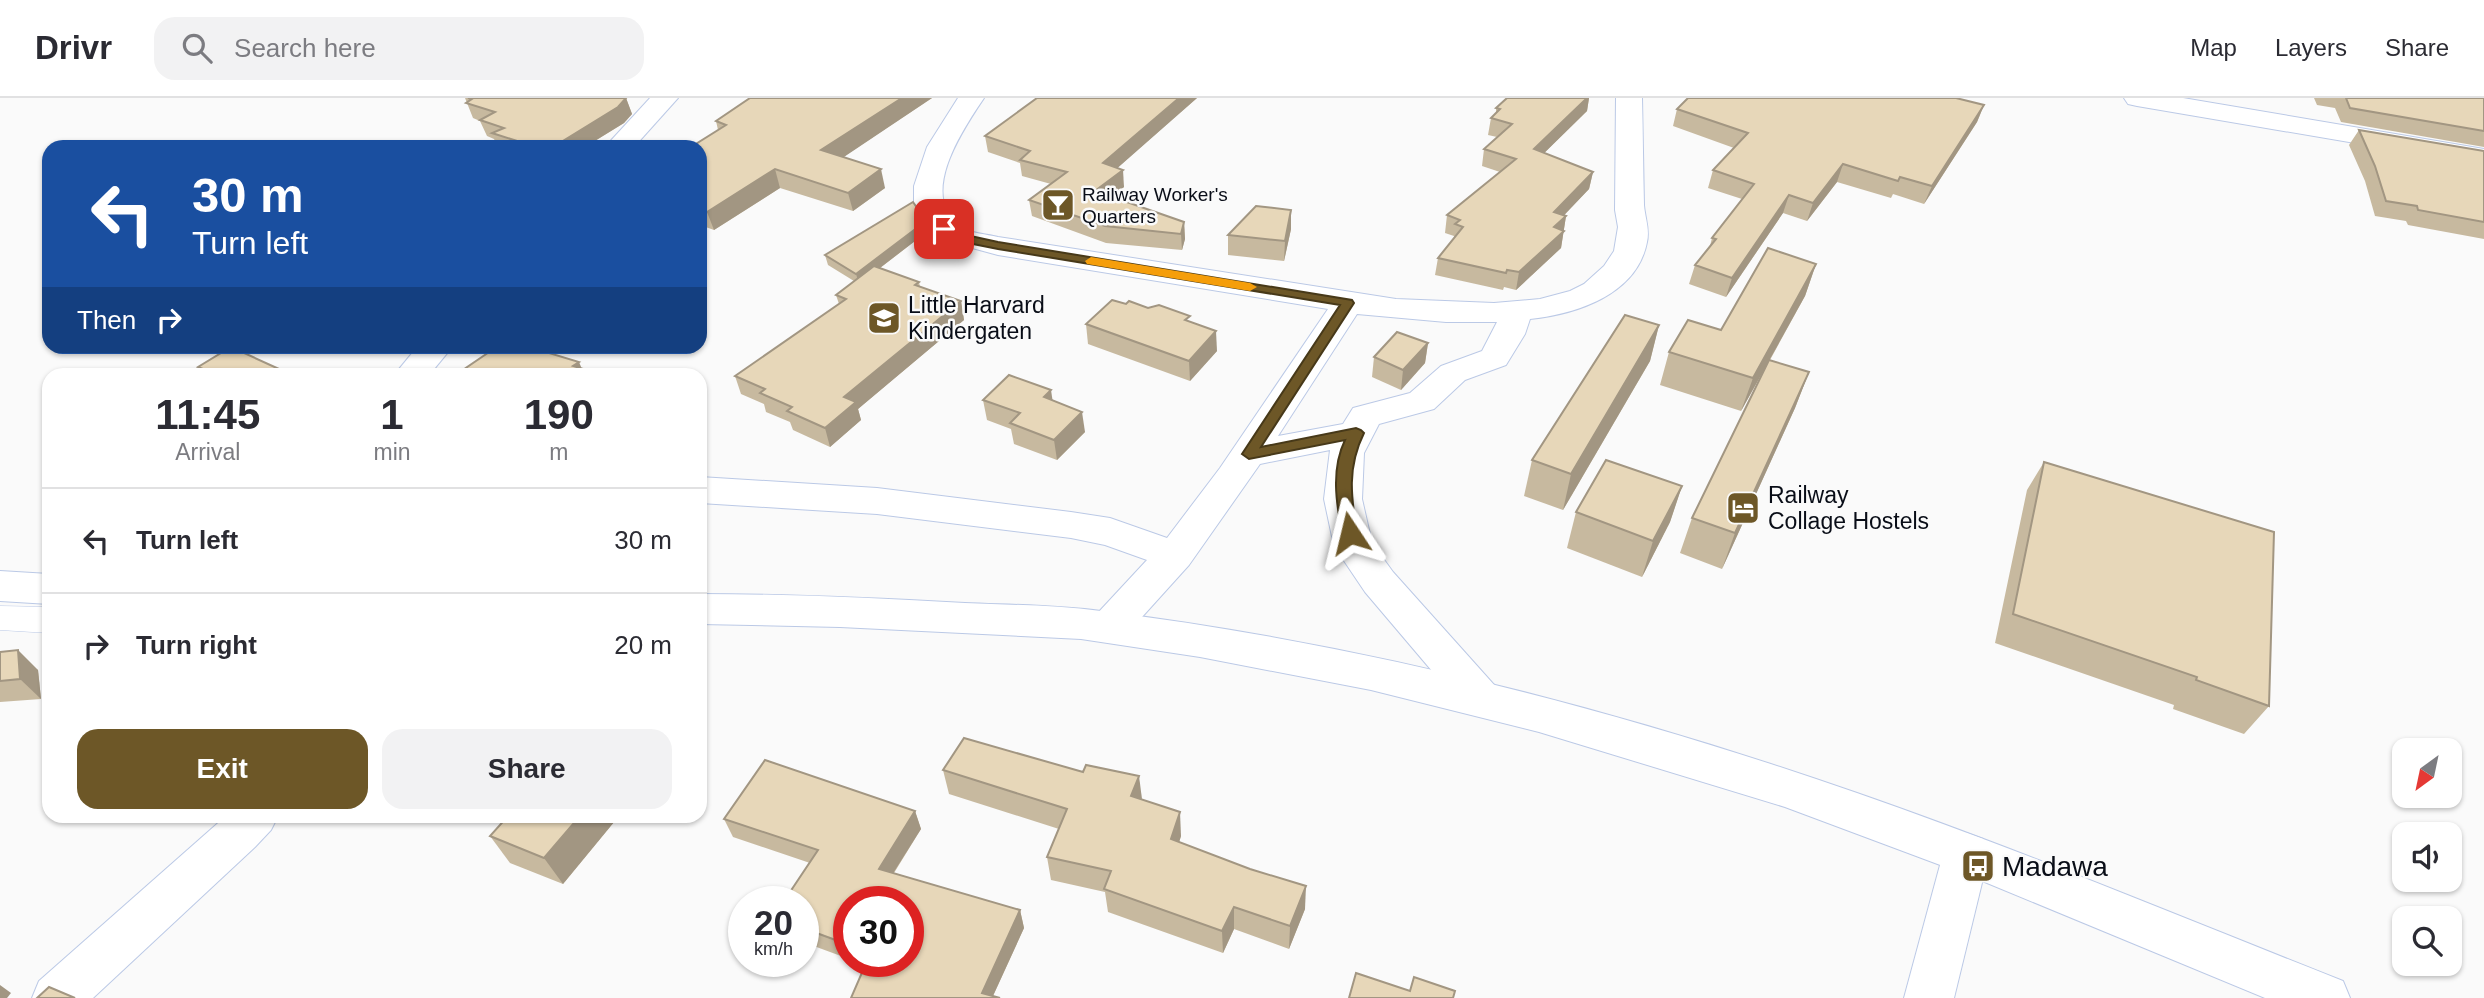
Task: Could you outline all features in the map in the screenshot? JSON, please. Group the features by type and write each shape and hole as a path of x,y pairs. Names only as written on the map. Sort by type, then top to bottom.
{"street":[{"path":"626,140 665,98"},
{"path":"971,98 936,154 930,180 930,211 944,229 953,235 998,246 1348,303 1430,311 1516,312 1582,298 1602,286 1629,256 1634,225 1630,210 1629,98"},
{"path":"2137,98 2484,157"},
{"path":"1109,627 1175,555 1249,454 1348,303"},
{"path":"1481,699 1379,582 1353,546 1343,499 1346,453 1365,416 1422,401 1453,373 1494,358 1509,334 1516,312"},
{"path":"417,368 430,354"},
{"path":"1249,454 1356,433"},
{"path":"707,490 877,501 1071,525 1110,532 1175,555"},
{"path":"0,586 42,589"},
{"path":"707,609 807,610 1109,627 1283,655 1481,699 1678,754 1793,791 1966,854 2325,998"},
{"path":"0,618 42,620"},
{"path":"57,998 248,823"},
{"path":"1929,998 1966,854"}],"building":[{"path":"468,98 626,98 618,107 564,140 514,140 492,133 504,128 480,120 495,112 466,103 472,99"},
{"path":"750,98 902,98 821,150 881,169 848,193 775,169 707,212 707,140 702,140 726,125 716,121"},
{"path":"1037,98 1179,98 1103,163 1123,170 1095,191 1184,222 1181,234 1105,226 1029,200 1067,172 1020,160 1030,151 985,136"},
{"path":"1507,98 1587,98 1534,149 1593,172 1554,212 1566,216 1554,227 1564,231 1519,272 1507,270 1506,273 1438,258 1463,227 1455,224 1460,220 1447,215 1516,159 1484,149 1512,124 1491,118 1500,109 1496,108"},
{"path":"1688,98 1956,98 1984,105 1932,186 1900,177 1898,181 1843,164 1813,203 1789,195 1732,278 1695,265 1716,239 1712,238 1754,184 1713,170 1748,133 1677,109"},
{"path":"2346,98 2484,98 2484,131 2350,108"},
{"path":"2359,130 2484,151 2484,222 2386,201 2375,166"},
{"path":"913,202 926,221 856,274 825,255"},
{"path":"1256,206 1291,210 1285,241 1228,235"},
{"path":"1768,248 1816,264 1753,378 1669,352 1688,320 1721,330"},
{"path":"874,266 919,282 915,285 961,301 844,397 856,402 825,428 787,411 792,407 760,393 765,389 735,376 846,299 836,295"},
{"path":"1112,300 1126,304 1129,301 1148,308 1159,305 1190,316 1185,320 1216,331 1189,361 1086,324"},
{"path":"1625,315 1659,325 1571,474 1532,460"},
{"path":"1397,332 1428,343 1403,370 1374,357"},
{"path":"219,354 246,354 277,368 200,368 198,367"},
{"path":"486,354 552,354 579,362 573,366 580,368 466,368"},
{"path":"1769,360 1809,372 1735,533 1692,518"},
{"path":"1009,375 1051,390 1044,397 1082,412 1054,440 1010,423 1020,413 983,400"},
{"path":"1606,460 1682,486 1653,541 1576,512"},
{"path":"2044,462 2274,532 2269,706 2196,680 2197,677 2013,614"},
{"path":"18,650 20,679 0,681 0,652"},
{"path":"964,738 1083,772 1086,765 1139,776 1131,796 1180,812 1171,839 1250,869 1306,886 1290,926 1234,907 1222,931 1104,889 1111,871 1047,857 1067,809 943,770"},
{"path":"765,760 915,811 879,869 1020,910 982,993 1000,998 851,998 860,977 924,977 924,886 833,886 833,939 819,934 819,886 794,886 818,850 724,819"},
{"path":"502,823 574,823 544,858 490,836"},
{"path":"1356,973 1410,991 1414,977 1455,991 1453,998 1349,998"},
{"path":"49,987 75,998 37,998"}],"slow traffic":[{"path":"1091,261 1250,287"}],"place":[{"name":"Railway Worker's Quarters","path":"1058,205"},
{"name":"Little Harvard Kindergaten","path":"884,318"},
{"name":"Railway Collage Hostels","path":"1743,508"},
{"name":"Madawa","path":"1978,866"}],"route":[{"path":"944,229 953,235 998,246 1348,303 1272,423 1249,454 1356,433 1346,453 1343,499 1350,533"}]}
